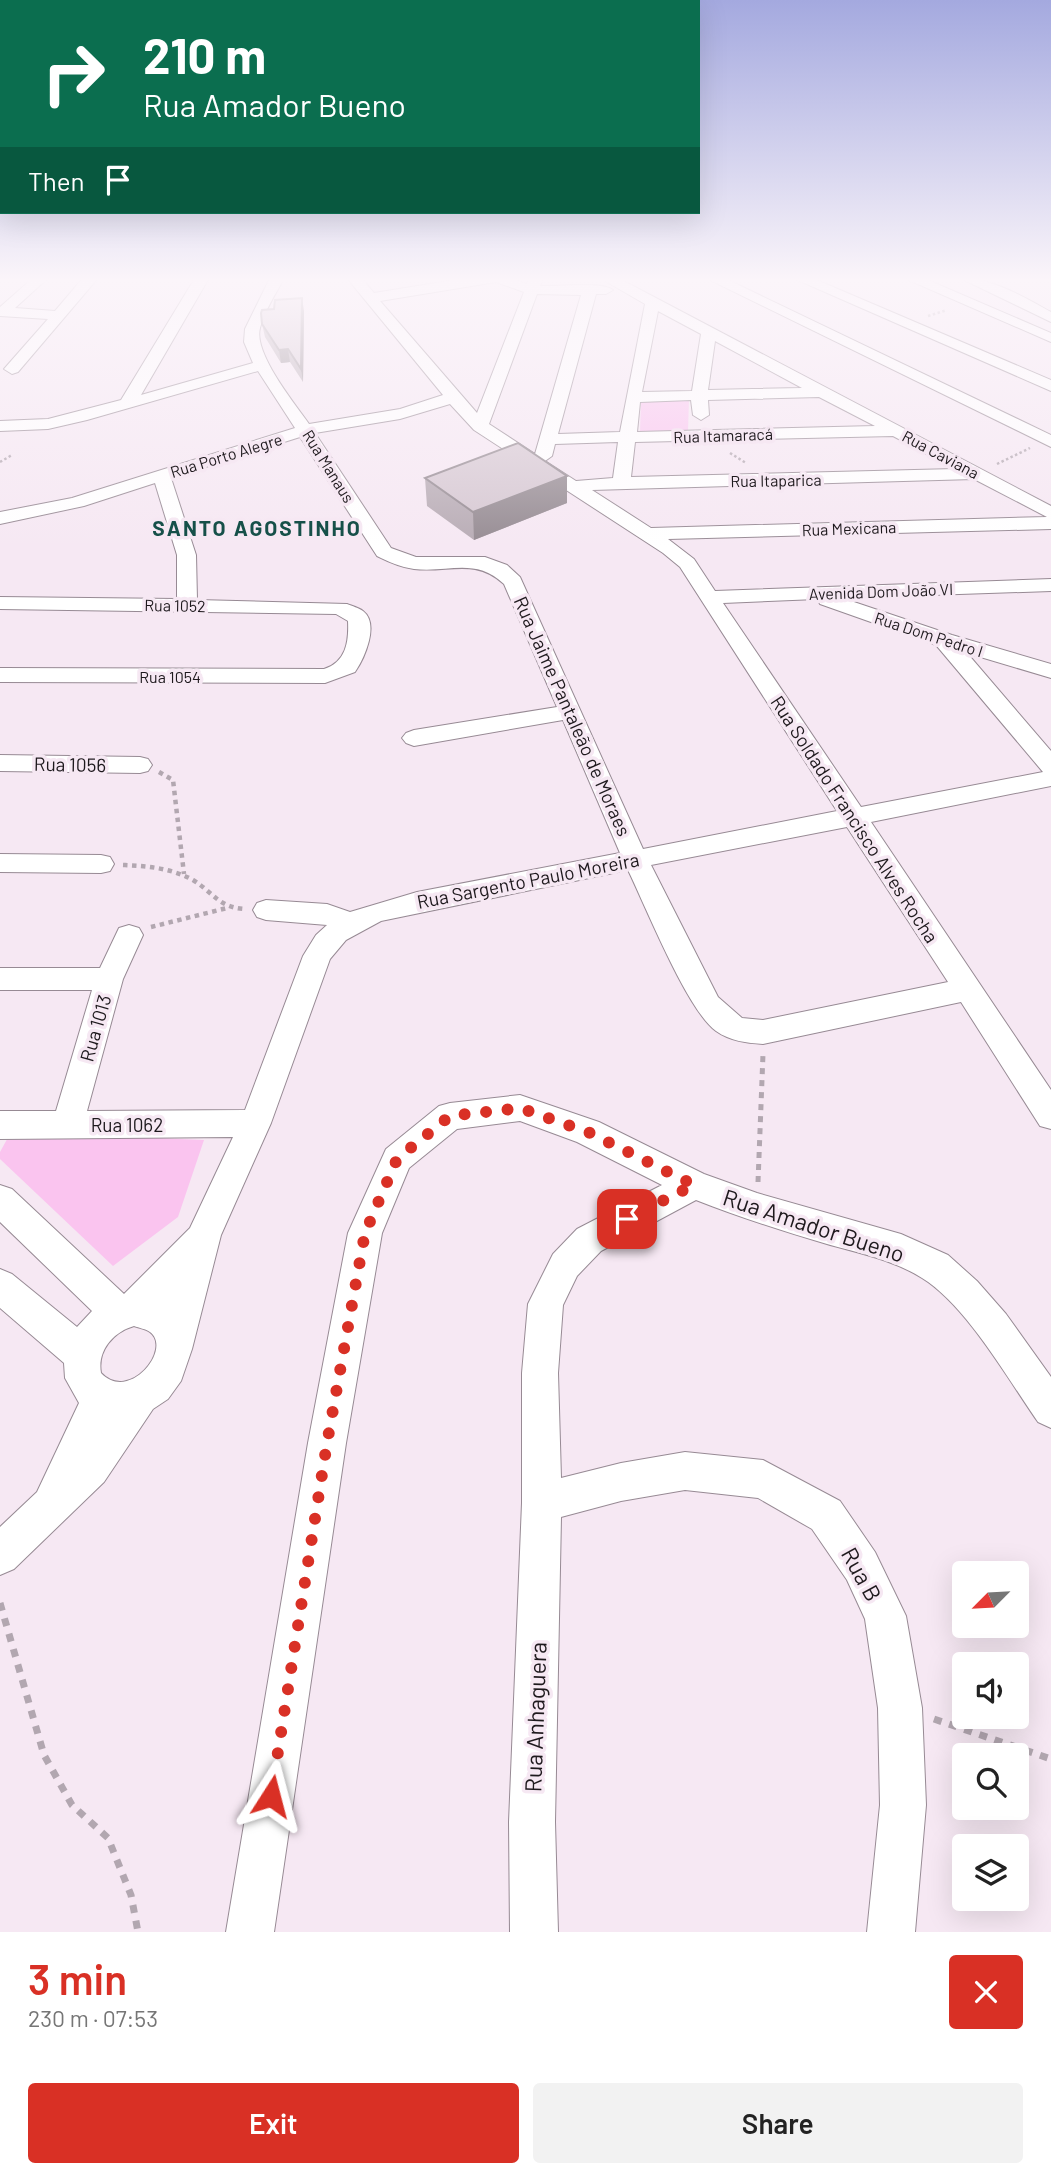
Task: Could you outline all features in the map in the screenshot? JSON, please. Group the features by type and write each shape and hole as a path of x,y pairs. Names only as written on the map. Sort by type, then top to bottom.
{"street":[{"path":"127,404 148,368"},
{"path":"0,426 48,424 251,368"},
{"name":"Rua Manaus","path":"264,368 307,430 378,544 394,559 409,562 481,561 496,565"},
{"name":"Rua Soldado Francisco Alves Rocha","path":"429,368 480,426 648,534 687,563 1051,1116"},
{"path":"480,426 502,368"},
{"path":"540,465 568,368"},
{"path":"621,482 639,368"},
{"path":"703,368 699,396 703,435"},
{"name":"Rua Caviana","path":"779,368 1051,513"},
{"path":"899,368 1049,441"},
{"path":"1011,368 1051,386"},
{"path":"633,397 824,392"},
{"name":"Rua Porto Alegre","path":"0,518 60,506 307,430 408,411 453,397"},
{"name":"Rua Itamaracá","path":"549,439 897,431"},
{"path":"161,474 190,561 191,582 186,605"},
{"name":"Rua Itaparica","path":"575,486 621,482 977,474"},
{"name":"Rua Mexicana","path":"648,534 1051,523"},
{"name":"Rua Jaime Pantaleão de Moraes","path":"496,565 513,581 635,859 708,1005 723,1022 741,1032 763,1032 966,990"},
{"name":"Avenida Dom João VI","path":"710,597 1051,585"},
{"name":"Rua Dom Pedro I","path":"808,594 944,640 1051,671"},
{"name":"Rua 1052","path":"0,603 340,608 358,616 360,622 352,660 340,672"},
{"path":"944,640 1051,766"},
{"name":"Rua 1054","path":"0,675 325,676 340,672"},
{"path":"414,738 570,712"},
{"name":"Rua 1056","path":"0,763 140,765"},
{"name":"Rua Sargento Paulo Moreira","path":"175,1341 204,1235 255,1124 317,956 326,940 349,922 416,902 1051,778"},
{"path":"0,863 101,864"},
{"path":"266,910 327,914 349,922"},
{"name":"Rua 1013","path":"68,1124 109,979 129,935"},
{"path":"0,979 109,979"},
{"name":"Rua Amador Bueno","path":"250,1932 325,1456 365,1233 397,1159 450,1116 520,1108 588,1132 694,1185 757,1208 901,1250 936,1267 965,1293 993,1326 1051,1409"},
{"name":"Rua 1062","path":"0,1125 255,1124"},
{"path":"542,1503 540,1373 546,1304 565,1265 589,1240 694,1185"},
{"path":"0,1200 126,1311"},
{"name":"Rua Sargento Paulo Moreira","path":"126,1311 204,1235"},
{"path":"0,1286 83,1355"},
{"path":"0,1555 90,1468 140,1396 163,1378 175,1353 171,1327 162,1317 149,1311 126,1311 96,1330 83,1355 82,1368 84,1380 91,1390 101,1397 113,1401 140,1396"},
{"path":"50,1504 101,1397"},
{"name":"Rua B","path":"542,1503 621,1482 685,1471 763,1479 826,1515 861,1566 885,1616 900,1708 903,1805 891,1932"},
{"name":"Rua Anhaguera","path":"534,1932 532,1822 542,1503"}],"path":[{"path":"703,435 773,480"},
{"path":"977,474 1049,441"},
{"path":"0,461 12,456"},
{"path":"140,765 173,780 184,874"},
{"path":"101,864 159,866 184,874 228,908"},
{"path":"129,935 162,923 228,908 266,910"},
{"path":"757,1208 763,1032"},
{"path":"0,1603 44,1755 72,1805 108,1838 131,1895 138,1932"},
{"path":"900,1708 1051,1759"}],"shaded area":[{"path":"689,399 688,431 640,432 641,401"},
{"path":"11,1132 204,1140 178,1217 113,1266 0,1159 0,1152"}],"building":[{"path":"518,443 567,476 473,512 425,478"}],"district":[{"name":"SANTO AGOSTINHO","path":"257,527"}],"route":[{"path":"271,1796 327,1443 365,1233 397,1159 450,1116 520,1108 588,1132 694,1185 627,1219"}]}
